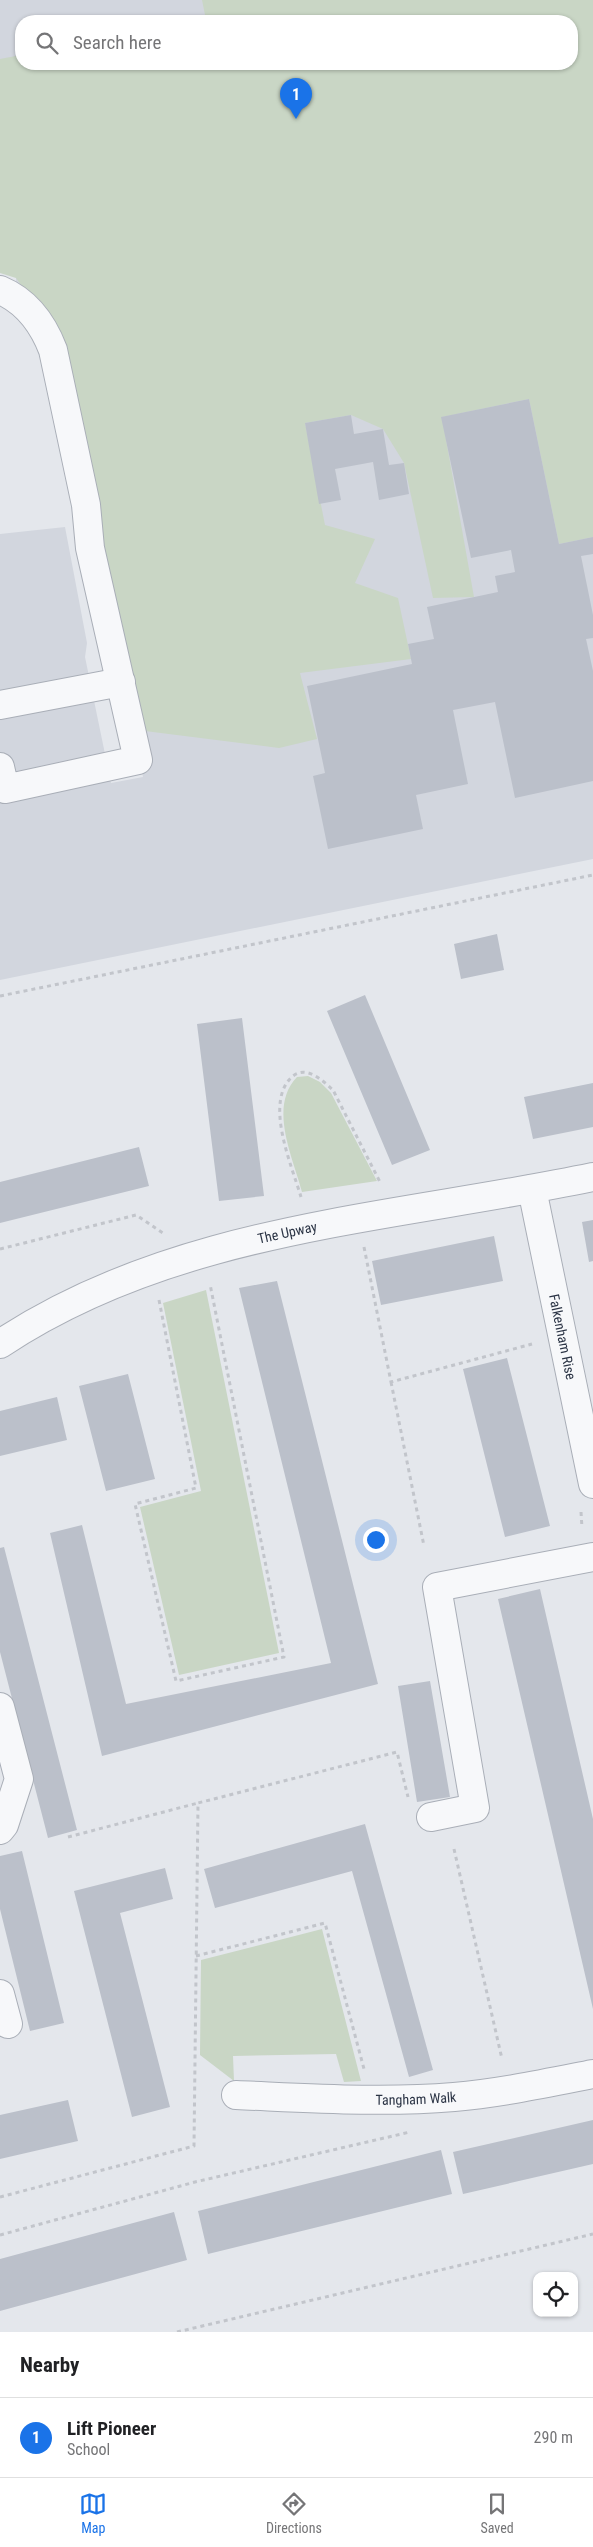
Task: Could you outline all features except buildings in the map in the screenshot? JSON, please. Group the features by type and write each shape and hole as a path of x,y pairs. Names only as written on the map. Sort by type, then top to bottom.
{"street":[{"path":"0,290 9,294 30,310 46,333 53,350 86,505 90,548 138,760 5,789 0,767"},
{"path":"0,705 121,682"},
{"name":"The Upway","path":"0,1344 24,1328 84,1295 174,1260 233,1244 342,1221 593,1177"},
{"name":"Falkenham Rise","path":"532,1189 593,1484"},
{"path":"431,1817 475,1808 437,1587 593,1557"},
{"path":"0,1707 19,1779 4,1825 0,1830"},
{"path":"0,1994 8,2024"},
{"name":"Tangham Walk","path":"236,2095 338,2099 453,2097 549,2083 593,2074"}],"path":[{"path":"0,996 593,875"},
{"path":"301,1196 281,1126 279,1110 281,1096 286,1083 296,1074 309,1073 320,1078 333,1090 384,1189"},
{"path":"0,1249 136,1215 166,1235"},
{"path":"364,1246 424,1546"},
{"path":"156,1293 196,1488 135,1504 176,1681 284,1657 210,1277"},
{"path":"391,1382 532,1344 530,1335"},
{"path":"68,1837 397,1752 409,1799"},
{"path":"0,2197 194,2146 198,1803"},
{"path":"454,1849 503,2063"},
{"path":"196,1956 325,1923 365,2074"},
{"path":"0,2235 195,2182 418,2130"},
{"path":"177,2332 593,2234"}],"shaded area":[{"path":"0,0 593,0 593,859 0,980 0,534 65,527 87,643 85,657 111,783 143,777 94,538 97,518 16,285 16,246 0,246"}],"green space":[{"path":"202,0 593,0 593,537 559,544 529,399 442,417 474,597 433,598 404,463 383,429 351,415 305,423 325,525 375,539 355,583 398,598 411,659 300,673 317,739 279,748 137,730 55,333 16,278 0,273 0,59 15,56 15,70 578,70 578,15 205,15"},
{"path":"308,1076 320,1082 331,1093 377,1181 302,1192 285,1133 283,1117 284,1103 289,1089 297,1077"},
{"path":"206,1290 279,1653 179,1675 140,1507 201,1491 163,1303"},
{"path":"322,1929 361,2081 344,2082 336,2054 233,2056 234,2081 200,2055 201,1960"}],"place":[{"name":"Lift Pioneer","path":"296,119"}]}
